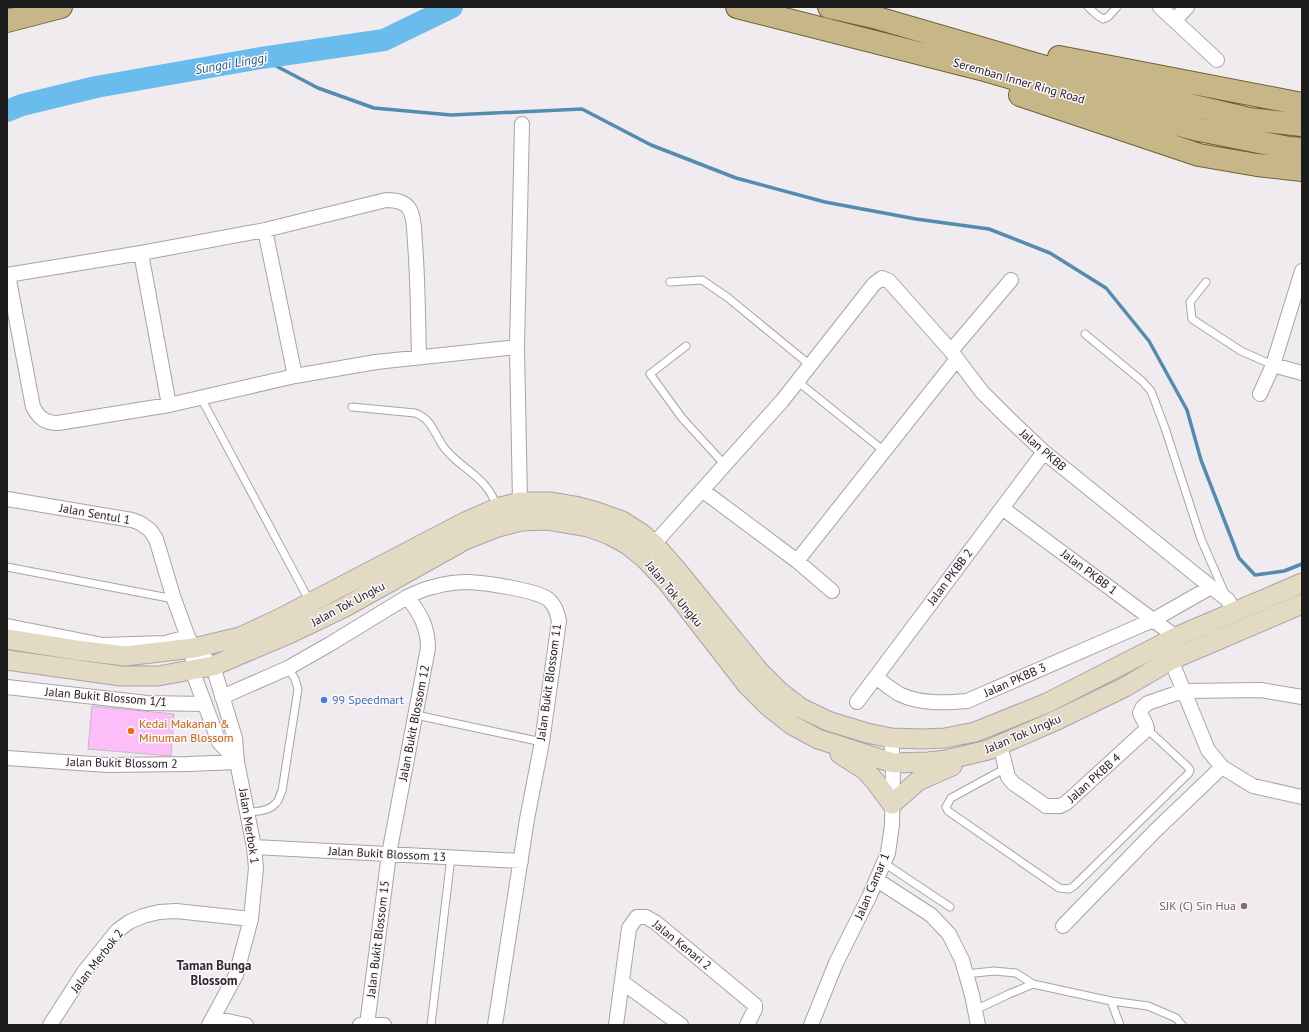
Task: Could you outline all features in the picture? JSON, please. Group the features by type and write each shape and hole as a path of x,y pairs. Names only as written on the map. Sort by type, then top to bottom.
{"main road":[{"path":"7,21 60,7"},
{"name":"Seremban Inner Ring Road","path":"737,7 981,69 1199,130 1289,148 1302,149"},
{"name":"Seremban Inner Ring Road","path":"829,7 874,17 1114,87 1249,119 1302,125"},
{"path":"874,17 1105,67 1302,104"},
{"path":"858,38 1035,100 1199,155 1257,165 1302,170"},
{"name":"Jalan Tok Ungku","path":"7,639 125,656 191,643 240,637 310,604 465,522 497,508 520,502 551,502 597,512 622,521 641,533 654,544 676,569 759,671 779,691 801,708 828,721 891,738 923,739 945,738 975,732 1047,703 1176,637 1231,606 1302,583"},
{"name":"Jalan Tok Ungku","path":"7,660 121,676 158,676 213,666 291,633 344,607 466,540 498,527 520,521 546,520 588,527 610,535 628,545 644,557 667,582 748,685 768,706 792,725 818,739 893,763 928,762 963,756 988,750 1000,745 1057,720 1125,687 1170,660 1302,604"},
{"path":"818,739 824,747 854,762 864,770 875,781 892,804 918,781 958,764 963,756"}],"street":[{"path":"1160,7 1217,60"},
{"path":"1175,20 1187,7"},
{"path":"520,502 517,347 522,124"},
{"path":"419,357 416,255 413,217 409,209 403,203 396,200 386,200 265,230 141,253 7,275 33,407 36,414 42,420 50,423 169,405 295,376 376,362 517,347"},
{"path":"265,230 295,376"},
{"path":"141,253 169,405"},
{"path":"1260,394 1297,304 1302,271"},
{"name":"Jalan PKBB","path":"810,366 874,284 882,278 889,281 954,355 982,392 1009,419 1044,452 1211,587 1231,606"},
{"path":"797,561 884,451 1011,280"},
{"path":"1272,365 1302,373"},
{"path":"654,544 782,401 810,366"},
{"name":"Jalan PKBB 2","path":"857,702 1044,452"},
{"path":"702,490 797,561 832,591"},
{"name":"Jalan Sentul 1","path":"7,499 132,520 140,523 150,530 156,539 174,599 191,643"},
{"name":"Jalan PKBB 1","path":"1002,508 1176,637"},
{"name":"Jalan Bukit Blossom 11","path":"222,696 288,668 407,597 434,586 469,582 514,588 540,595 548,599 554,605 559,621 542,742 521,861 495,1025"},
{"name":"Jalan PKBB 3","path":"876,677 898,693 914,700 931,702 967,701 1153,620 1211,587"},
{"name":"Jalan Bukit Blossom 12","path":"389,854 428,648 428,637 423,621 417,609 407,597"},
{"path":"7,626 103,645 191,643"},
{"name":"Jalan Merbok 1","path":"191,643 213,666 235,738 237,762 254,847 256,868 251,920 236,976 211,1021"},
{"name":"Jalan Merbok 1","path":"191,643 192,670 205,704 220,742 237,762"},
{"path":"1170,660 1208,750 1222,767 1253,786 1302,798"},
{"name":"Jalan Bukit Blossom 1/1","path":"7,687 147,703 205,704"},
{"path":"1147,730 1140,713 1143,707 1148,703 1183,691 1261,690 1302,697"},
{"name":"Jalan PKBB 4","path":"1000,745 1008,777 1013,783 1046,806 1060,806 1066,803 1147,730"},
{"name":"Jalan Camar 1","path":"813,1024 836,963 870,898 888,853 892,824 893,763 891,738"},
{"name":"Jalan Bukit Blossom 2","path":"7,758 107,765 237,762"},
{"path":"1063,926 1154,831 1222,767"},
{"name":"Jalan Bukit Blossom 13","path":"254,847 521,861"},
{"name":"Jalan Bukit Blossom 15","path":"367,1025 389,854"},
{"path":"877,880 931,915 949,934 962,960 972,995 978,1025"},
{"name":"Jalan Merbok 2","path":"50,1025 84,972 117,931 129,922 143,916 159,912 176,911 251,920"},
{"name":"Jalan Kenari 2","path":"616,1025 629,928 637,916 646,916 756,1005 747,1025"},
{"path":"622,982 680,1025"},
{"path":"211,1021 246,1025"},
{"path":"360,1025 384,1025"}],"lane":[{"path":"1088,7 1103,19 1108,17 1117,7"},
{"path":"670,282 702,280 727,297 810,366"},
{"path":"1206,282 1190,302 1192,319 1241,351 1272,365"},
{"path":"1085,334 1151,391 1201,538 1231,606"},
{"path":"686,346 650,374 682,418 725,464"},
{"path":"797,381 884,451"},
{"path":"201,398 310,604"},
{"path":"352,407 422,415 434,428 445,449 479,478 489,489 494,497 497,508"},
{"path":"7,567 174,599"},
{"path":"247,812 258,812 268,809 276,803 282,791 298,689 295,679 288,668"},
{"path":"416,715 542,742"},
{"path":"1006,768 951,798 946,807 948,811 1059,888 1069,889 1074,886 1189,773 1190,770 1188,767 1147,730"},
{"path":"431,1025 451,857"},
{"path":"884,863 950,907"},
{"path":"966,974 994,971 1016,973 1033,984 1111,1001 1148,1006 1176,1018 1182,1025"},
{"path":"975,1010 1033,984"},
{"path":"1111,1001 1120,1025"}],"building":[{"name":"Kedai Makanan & Minuman Blossom","path":"92,706 174,714 171,756 88,749"}],"waterway":[{"name":"Sungai Linggi","path":"7,111 22,105 96,87 261,58 384,40 452,7"},
{"path":"261,58 318,88 374,108 451,115 582,109 651,145 736,178 825,202 916,219 989,229 1050,253 1106,288 1149,341 1187,410 1201,460 1239,558 1255,575 1284,571 1302,564"}],"place":[{"name":"99 Speedmart","path":"324,700"},
{"name":"Kedai Makanan & Minuman Blossom","path":"131,731"},
{"name":"SJK (C) Sin Hua","path":"1244,906"}],"district":[{"name":"Taman Bunga Blossom","path":"214,972"}]}
